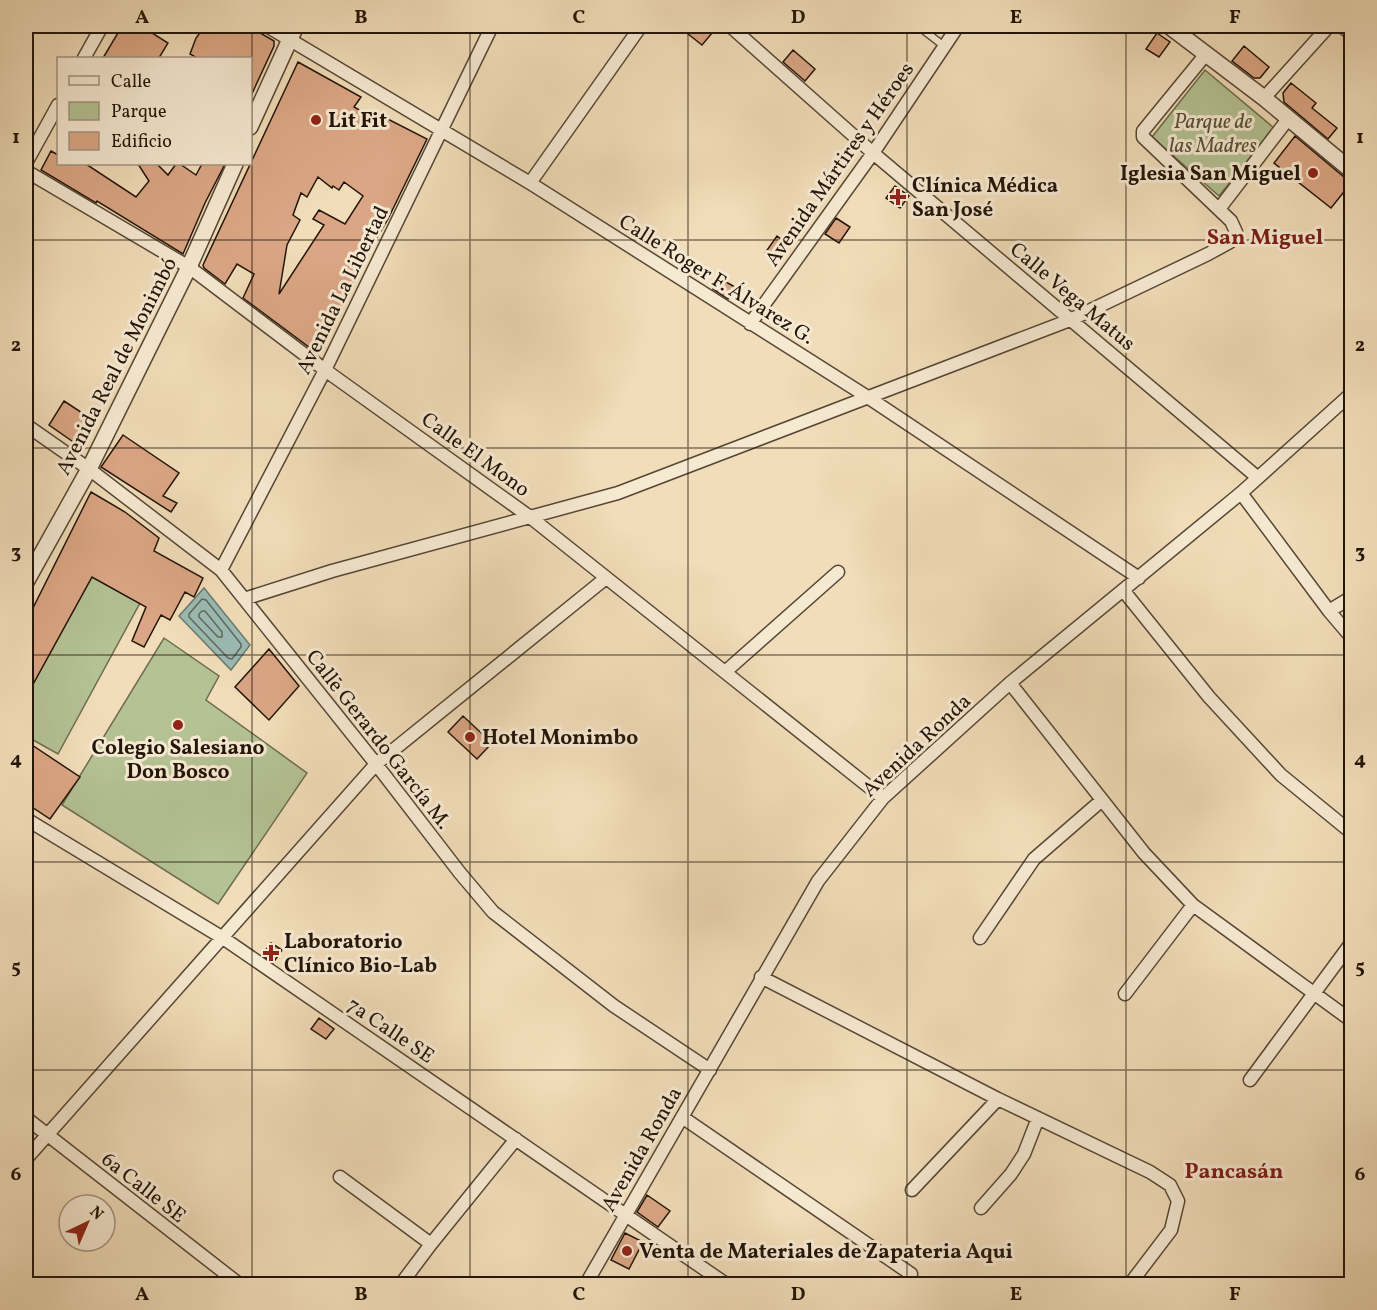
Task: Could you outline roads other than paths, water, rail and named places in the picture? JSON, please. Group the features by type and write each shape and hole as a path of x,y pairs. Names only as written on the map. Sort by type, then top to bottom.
{"street":[{"path":"85,57 102,26"},
{"name":"Calle Roger F. Álvarez G.","path":"267,26 293,32 442,130 530,183 866,396 1139,578"},
{"name":"Avenida La Libertad","path":"221,570 325,370 492,26"},
{"path":"530,183 641,26"},
{"name":"Calle Vega Matus","path":"730,26 873,153 1257,477"},
{"name":"Avenida Mártires y Héroes","path":"750,324 873,153 958,26"},
{"path":"1169,26 1264,98 1352,171"},
{"path":"1264,98 1329,26"},
{"path":"252,124 293,32"},
{"path":"244,599 332,571 618,492 1070,320 1230,242 1236,232 1231,221 1143,137 1143,131 1206,54"},
{"path":"26,163 57,107"},
{"path":"1219,209 1288,119"},
{"name":"Avenida Real de Monimbó","path":"26,582 89,469 189,267 234,165"},
{"name":"Calle El Mono","path":"26,171 189,267 325,370 530,517 883,798"},
{"name":"Avenida Ronda","path":"586,1284 818,881 883,798 1010,683 1242,493 1352,393"},
{"name":"Calle Gerardo García M.","path":"26,425 89,469 221,570 493,912 614,1006 710,1070"},
{"path":"1242,493 1329,611 1352,638"},
{"path":"725,672 838,572"},
{"path":"26,1159 376,764 606,578"},
{"path":"1123,591 1209,697 1281,775 1352,832"},
{"path":"1329,611 1352,597"},
{"path":"1010,683 1144,853 1193,905 1352,1021"},
{"path":"980,938 1034,859 1102,800"},
{"name":"7a Calle SE","path":"26,819 223,939 726,1284"},
{"path":"1125,994 1193,905"},
{"path":"1250,1080 1352,942"},
{"path":"761,977 998,1099 1150,1172 1170,1185 1178,1201 1171,1230 1130,1284"},
{"path":"912,1190 998,1099"},
{"path":"682,1117 911,1274"},
{"name":"6a Calle SE","path":"26,1118 239,1284"},
{"path":"981,1208 1011,1174 1024,1154 1038,1118"},
{"path":"401,1284 516,1139"},
{"path":"340,1177 431,1244"}],"lane":[{"path":"918,26 944,46"},
{"path":"1336,26 1352,38"}],"water":[{"path":"204,588 250,645 231,670 179,616"}],"place":[{"name":"Lit Fit","path":"316,120"},
{"name":"Iglesia San Miguel","path":"1313,173"},
{"name":"Clínica Médica San José","path":"898,197"},
{"name":"Colegio Salesiano Don Bosco","path":"178,725"},
{"name":"Hotel Monimbo","path":"470,737"},
{"name":"Laboratorio Clínico Bio-Lab","path":"271,953"},
{"name":"Venta de Materiales de Zapateria Aqui","path":"627,1251"}],"district":[{"name":"San Miguel","path":"1265,236"},
{"name":"Pancasán","path":"1234,1170"}],"park label":[{"name":"Parque de las Madres","path":"1213,133"}]}
